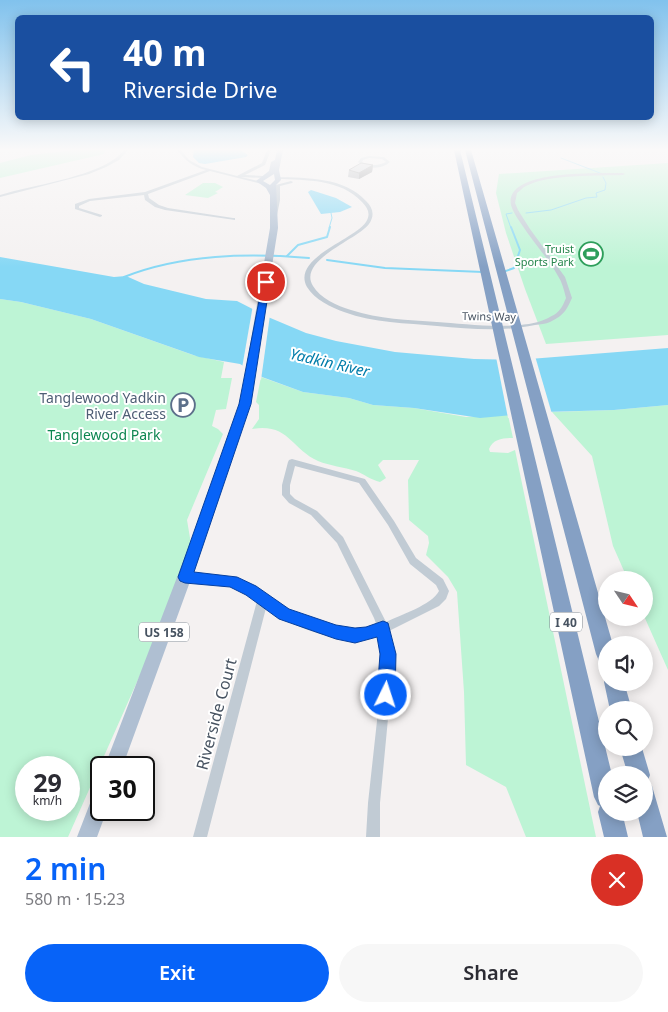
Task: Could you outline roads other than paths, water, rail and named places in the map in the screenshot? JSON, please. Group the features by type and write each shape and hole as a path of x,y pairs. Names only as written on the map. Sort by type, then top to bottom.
{"highway":[{"name":"I 40","path":"466,189 599,766"},
{"name":"I 40","path":"478,189 601,636"},
{"path":"612,821 616,837"},
{"path":"651,821 655,837"}],"main road":[{"path":"270,189 273,195"},
{"name":"US 158","path":"118,756 185,577 245,404 274,224 274,189"},
{"path":"87,837 93,821"}],"street":[{"path":"0,200 4,198 0,196 25,189"},
{"path":"100,216 77,210 77,205 89,200 146,193 157,189"},
{"name":"Twins Way","path":"274,224 278,189"},
{"name":"Twins Way","path":"344,189 363,199 370,208 370,218 360,230 324,253 311,264 308,272 308,281 312,290 321,298 336,307 367,316 462,326 516,328 531,326 550,319 563,311 570,296 562,277 516,210 513,196 519,189"},
{"path":"146,193 147,199 157,206 233,219"},
{"path":"185,577 232,581 295,619 355,636 383,628 438,602 444,591 440,582 413,561 391,523 362,481 292,462 286,485 286,495 292,501 314,513 340,540 383,628 388,654 388,666 374,803 373,837"},
{"name":"Riverside Court","path":"200,837 263,599"}],"water":[{"path":"311,190 336,198 352,207 340,212 321,214 308,192"},
{"name":"Yadkin River","path":"0,257 114,277 126,276 144,284 206,299 237,301 306,333 336,341 395,352 474,359 517,360 668,348 668,405 614,410 544,412 480,418 414,408 373,405 349,398 303,392 262,377 240,364 199,357 91,319 21,302 0,299"}],"waterway":[{"path":"526,213 551,210 586,198 597,197 596,193 605,189"},
{"path":"329,228 332,218 331,213"},
{"path":"511,228 506,214 512,213"},
{"path":"287,256 298,245 327,237 330,227"},
{"path":"503,272 514,268 520,250 511,227"},
{"path":"124,277 146,269 215,257 286,256 309,258"},
{"path":"327,260 385,268 483,272"}],"place":[{"name":"Truist Sports Park","path":"591,254"},
{"name":"Tanglewood Yadkin River Access","path":"183,405"}],"park label":[{"name":"Tanglewood Park","path":"104,434"}]}
